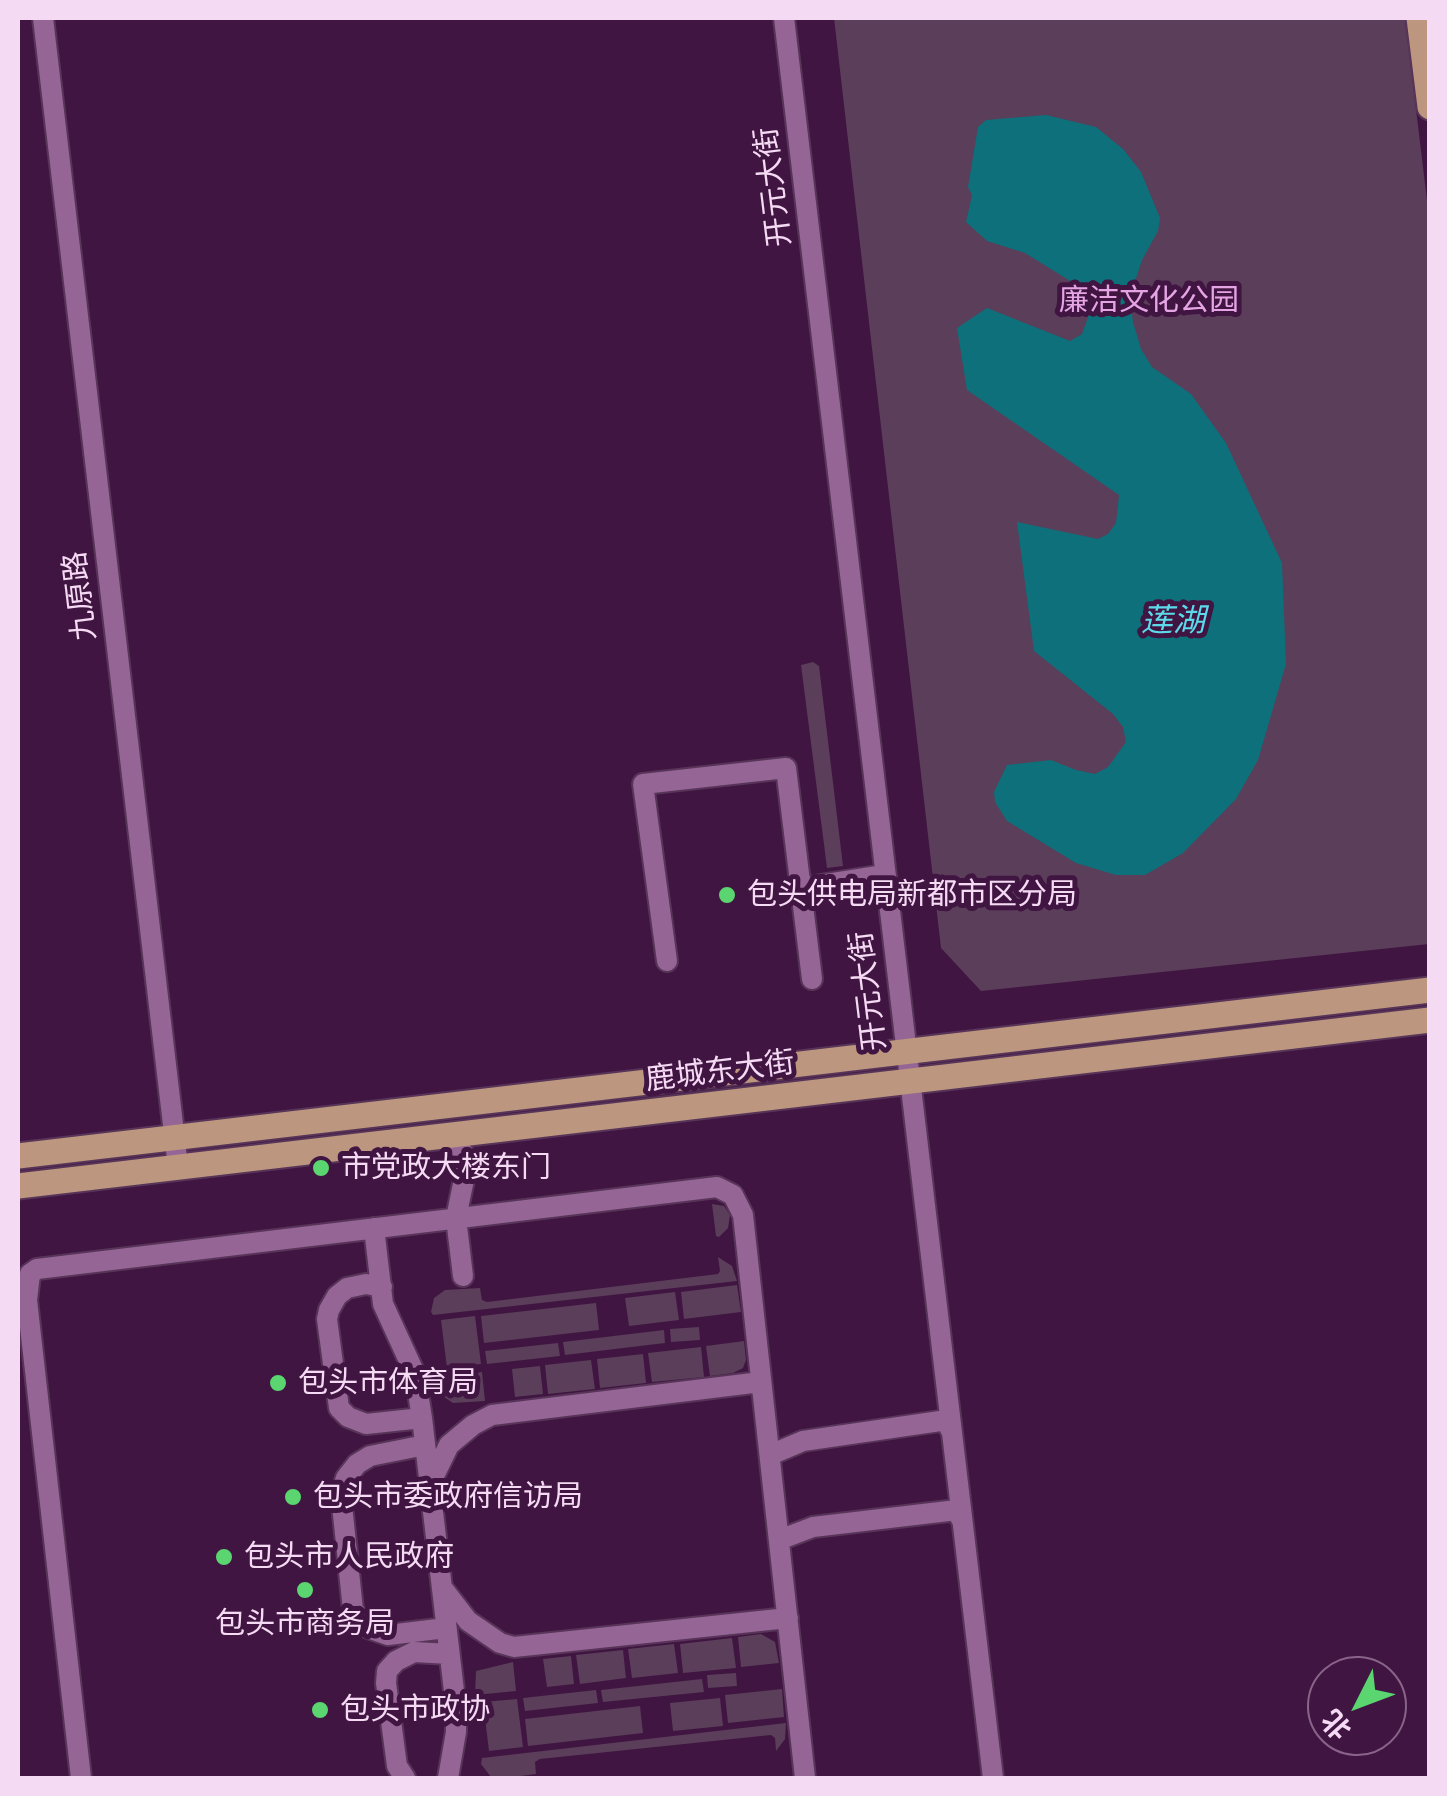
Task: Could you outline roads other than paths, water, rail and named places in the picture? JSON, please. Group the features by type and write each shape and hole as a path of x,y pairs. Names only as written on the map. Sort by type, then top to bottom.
{"main road":[{"path":"1419,18 1430,107"},
{"name":"鹿城东大街","path":"18,1156 1430,990"},
{"name":"鹿城东大街","path":"18,1186 1430,1020"}],"street":[{"name":"九原路","path":"42,18 178,1167"},
{"name":"开元大街","path":"784,18 993,1778"},
{"path":"667,961 642,784 786,768 812,979"},
{"path":"801,888 884,875"},
{"path":"450,1135 468,1160 456,1218 463,1276"},
{"path":"80,1778 25,1348 30,1274 38,1268 711,1188 728,1191 743,1215 805,1778"},
{"path":"374,1228 383,1304 415,1374 422,1418 456,1732 448,1778"},
{"path":"382,1287 366,1284 347,1288 329,1310 339,1408 348,1417 366,1424 422,1418"},
{"path":"429,1489 450,1445 472,1425 492,1415 762,1382"},
{"path":"770,1454 803,1441 889,1428 946,1420 950,1428"},
{"path":"425,1445 370,1456 346,1478 342,1505 349,1575 355,1614 368,1628 398,1635 446,1628"},
{"path":"779,1540 813,1526 957,1510 961,1519"},
{"path":"440,1584 468,1621 500,1643 514,1647 788,1618"},
{"path":"405,1778 397,1766 386,1682 388,1671 396,1661 414,1652 449,1654"}],"water":[{"name":"莲湖","path":"1046,115 1096,127 1123,149 1141,172 1160,218 1130,297 1141,349 1152,367 1191,394 1226,443 1282,563 1286,664 1258,760 1236,799 1183,853 1145,875 1116,875 1076,863 1007,821 995,802 994,792 1007,765 1051,760 1095,774 1108,767 1126,742 1123,727 1113,714 1034,651 1017,522 1098,539 1116,523 1119,495 967,390 957,328 987,308 1070,341 1082,334 1093,303 1088,292 1025,253 987,241 966,222 978,127 986,120"}],"place":[{"name":"包头供电局新都市区分局","path":"727,895"},
{"name":"市党政大楼东门","path":"321,1168"},
{"name":"包头市体育局","path":"278,1383"},
{"name":"包头市委政府信访局","path":"293,1497"},
{"name":"包头市人民政府","path":"224,1557"},
{"name":"包头市商务局","path":"305,1590"},
{"name":"包头市政协","path":"320,1710"}],"park label":[{"name":"廉洁文化公园","path":"1149,301"}]}
